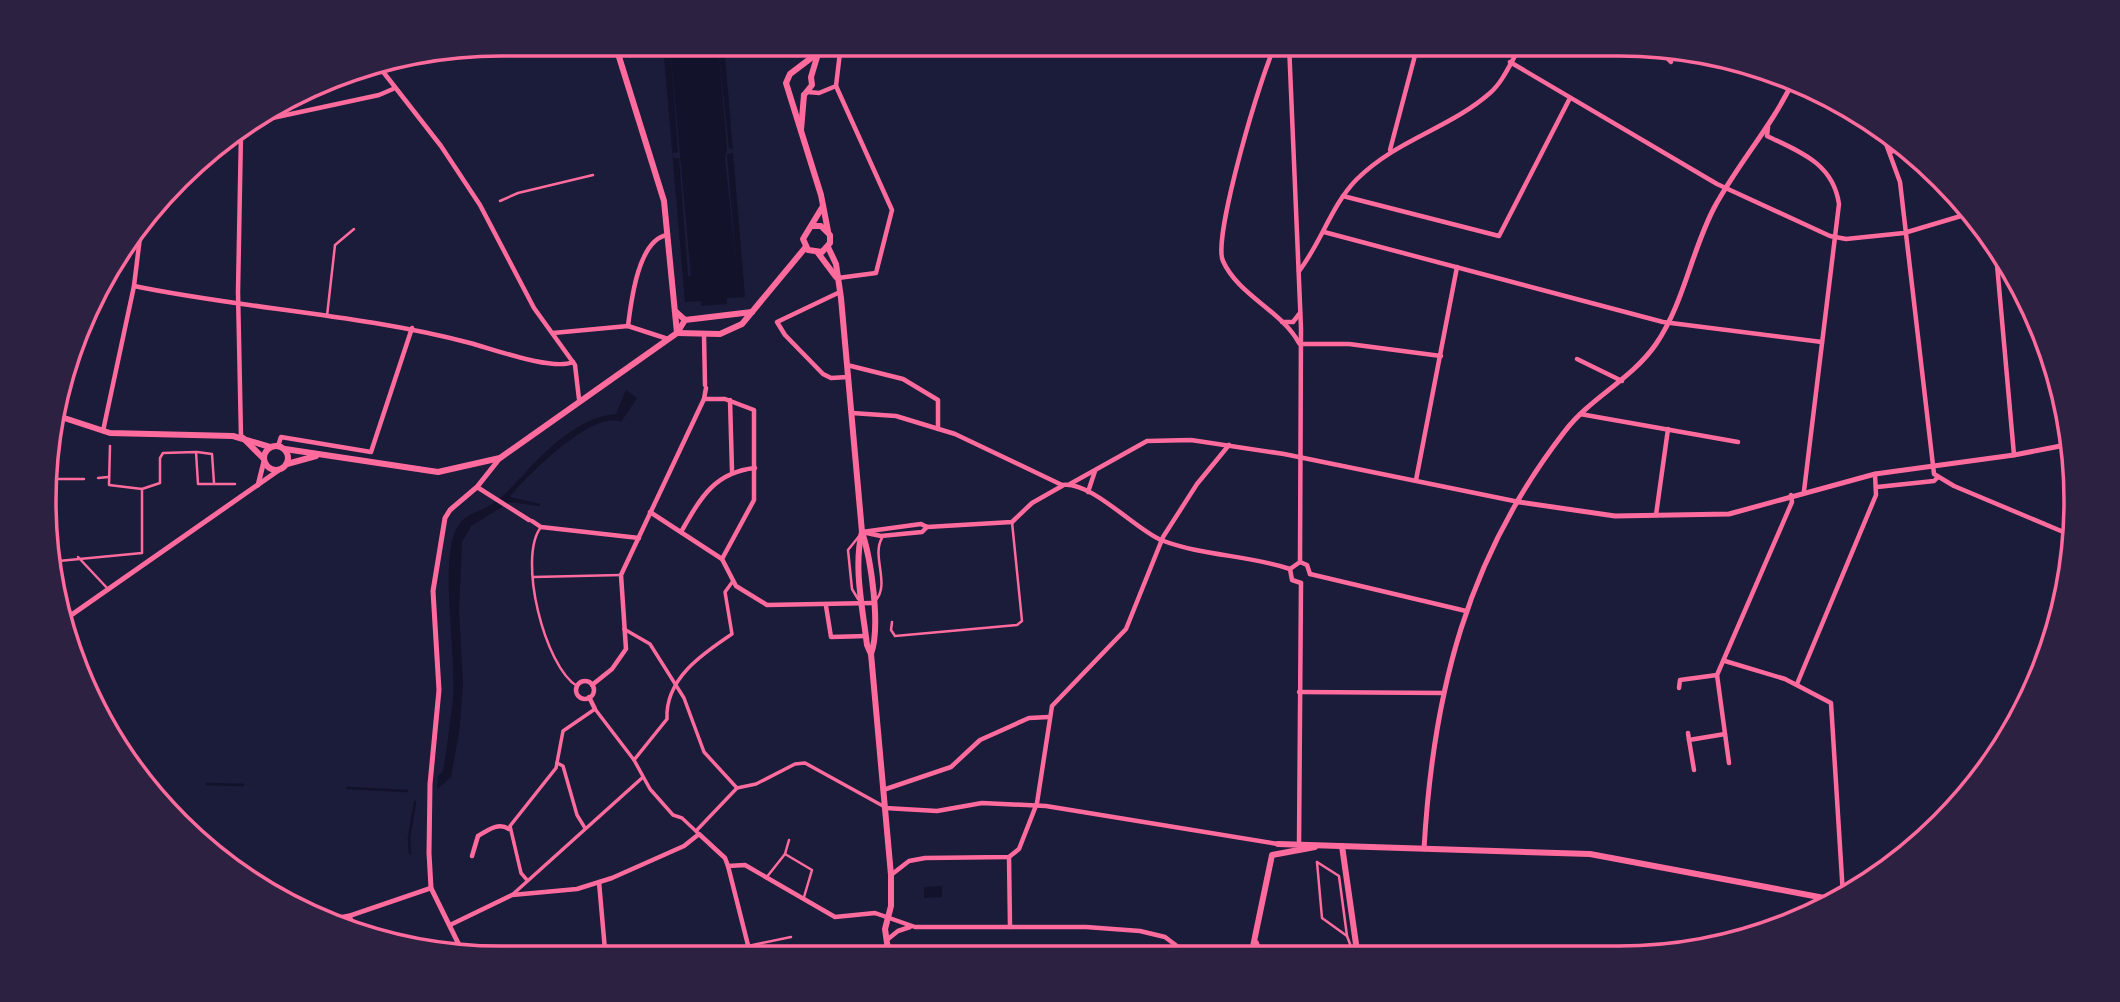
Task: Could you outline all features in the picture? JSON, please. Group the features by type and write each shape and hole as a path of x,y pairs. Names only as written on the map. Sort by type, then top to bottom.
{"main road":[{"path":"619,56 662,193 677,333"},
{"path":"812,56 787,78 823,206 828,247 840,292 862,532 869,552 876,640 871,654"},
{"path":"801,135 806,94 812,85 811,77 818,56"},
{"path":"799,70 811,77"},
{"path":"791,92 806,94"},
{"path":"677,333 720,334 737,327 805,248 804,234 813,226 823,206"},
{"path":"813,226 821,226 828,231"},
{"path":"818,253 828,247"},
{"path":"805,248 818,253 837,278"},
{"path":"674,311 685,320 752,312"},
{"path":"64,418 103,432 241,437 318,456 438,472 500,458 579,399 677,333 685,320"},
{"path":"241,437 270,469 279,470 287,464 318,456"},
{"path":"264,460 278,447"},
{"path":"278,447 287,464"},
{"path":"862,532 858,549 862,604 871,654 891,875 889,916 885,929 888,946"},
{"path":"1278,844 1601,855 1821,897"},
{"path":"1255,946 1272,855 1317,846"},
{"path":"1342,846 1356,944"}],"street":[{"path":"837,278 876,273 892,210 835,86 839,56"},
{"path":"1271,56 1246,132 1220,252 1229,271 1281,321 1300,344"},
{"path":"1290,56 1300,313 1300,562"},
{"path":"1389,151 1415,56"},
{"path":"1299,271 1312,254 1343,196 1389,151 1474,105 1494,89 1514,56"},
{"path":"1668,59 1671,62"},
{"path":"1510,62 1726,188 1837,238 1907,232 1961,216"},
{"path":"382,72 441,146 485,210 534,308 573,362 579,399"},
{"path":"806,94 819,93 835,86"},
{"path":"276,117 379,95 393,89"},
{"path":"1424,849 1434,738 1466,611 1489,551 1579,414 1623,381 1655,345 1667,322 1704,229 1726,188 1764,137 1788,90"},
{"path":"1343,196 1499,236 1570,98"},
{"path":"1764,137 1814,159 1830,176 1839,204 1837,238 1804,491"},
{"path":"241,140 241,437"},
{"path":"1886,145 1900,182 1932,466 1937,478 2063,532"},
{"path":"1324,232 1667,322 1822,342"},
{"path":"628,326 639,270 654,243 668,235"},
{"path":"103,432 134,286 139,242"},
{"path":"1416,480 1457,267"},
{"path":"1997,268 2014,455"},
{"path":"134,286 412,328 534,360 562,364 573,362"},
{"path":"840,292 777,322 785,335 823,374 831,379 849,377"},
{"path":"1281,321 1293,322 1300,313"},
{"path":"552,333 628,326 668,339"},
{"path":"278,447 281,436 371,452 412,328"},
{"path":"704,335 704,399 621,575 626,649 612,669 592,685 589,697 594,709 634,760 642,778 673,815 682,818 725,858 748,946"},
{"path":"1300,344 1349,344 1441,356"},
{"path":"1577,359 1623,381"},
{"path":"847,365 903,379 938,400 938,429"},
{"path":"704,399 730,400 754,410 754,500 722,559"},
{"path":"730,400 732,471"},
{"path":"852,413 896,416 970,439 1062,485"},
{"path":"1579,414 1738,442"},
{"path":"1656,516 1668,429"},
{"path":"862,532 921,524 927,527 1012,522 1032,503 1062,485 1069,484 1152,440 1229,445 1519,502 1594,514 1656,516 1729,514 1804,491 1875,474 2060,446"},
{"path":"891,875 909,861 964,856 1009,857 1019,849 1036,807 1052,706 1126,629 1161,540 1197,484 1229,445"},
{"path":"459,944 431,888 430,784 439,690 433,591 442,525 450,510 477,487 500,458"},
{"path":"258,485 264,460"},
{"path":"681,532 694,509 723,475 755,468"},
{"path":"71,615 279,470"},
{"path":"1088,492 1096,470"},
{"path":"1797,684 1877,487 1875,474"},
{"path":"1877,487 1934,481 1937,478"},
{"path":"1069,484 1088,492 1161,540 1290,569 1300,562"},
{"path":"477,487 541,527 639,538"},
{"path":"1729,763 1717,675 1792,502 1791,495"},
{"path":"650,512 722,559 733,581 767,605 826,606 872,603"},
{"path":"862,532 883,536 922,532 927,527"},
{"path":"1300,562 1309,568 1310,574"},
{"path":"1290,569 1292,580 1301,583"},
{"path":"1310,574 1466,611"},
{"path":"1299,845 1301,583 1310,574"},
{"path":"634,760 667,719 666,708 676,686 696,657 732,634 725,592 733,581"},
{"path":"826,606 831,638 866,636"},
{"path":"624,629 650,644 683,697 704,752 737,788"},
{"path":"1725,661 1797,684 1826,698 1833,707 1843,886"},
{"path":"1679,688 1680,680 1717,675"},
{"path":"589,697 579,696 577,686 586,681 592,685"},
{"path":"1299,692 1444,693"},
{"path":"509,829 556,763 563,731 594,709"},
{"path":"883,790 951,767 979,740 1029,718 1049,717"},
{"path":"1688,733 1694,770"},
{"path":"1689,740 1725,734"},
{"path":"556,763 563,766 577,815 585,828"},
{"path":"512,895 550,893 599,882 642,867 684,846 737,788 756,784 795,764 805,763 885,808 937,811 982,803 1036,807 1278,844"},
{"path":"450,925 512,895 642,778"},
{"path":"472,856 478,836 494,827 504,826 509,829 521,873 527,880"},
{"path":"1009,857 1010,927"},
{"path":"728,866 745,865 835,917 875,912 889,916 903,925 915,927 1140,930 1164,937 1176,946"},
{"path":"599,882 605,946"},
{"path":"344,917 431,888"},
{"path":"888,939 898,931 915,927"}],"lane":[{"path":"500,201 518,193 593,175"},
{"path":"327,316 335,244 354,229"},
{"path":"110,446 109,485 142,489 160,483 160,458 163,453 196,452 212,454 214,484"},
{"path":"196,452 197,482 202,485 236,484"},
{"path":"98,478 108,478"},
{"path":"57,479 84,479"},
{"path":"60,560 142,553 142,489"},
{"path":"892,622 891,630 895,636 1017,625 1022,621 1012,522"},
{"path":"541,527 534,536 532,561 535,606 562,674 577,686"},
{"path":"872,603 881,590 878,545 883,536"},
{"path":"78,557 108,589"},
{"path":"534,577 621,575"},
{"path":"766,878 785,854 789,840"},
{"path":"1272,855 1272,849 1278,844"},
{"path":"785,854 812,870 803,900"},
{"path":"1348,936 1322,918 1317,862 1339,876 1351,946"},
{"path":"748,946 791,937"}],"shaded area":[{"path":"664,56 725,56 745,297 727,298 727,304 701,306 701,301 685,302"},
{"path":"626,390 637,398 621,422 609,421 578,434 545,461 510,497 540,504 539,506 510,502 471,526 462,542 459,611 463,684 459,733 451,777 437,789 438,776 443,771 452,708 449,562 452,541 458,526 468,516 499,499 543,454 566,435 590,421 616,414"},
{"path":"942,886 942,897 924,898 924,887"}],"pier":[{"path":"671,56 691,276 688,276 679,158 673,158 672,153 678,152"},
{"path":"719,56 729,148 733,149 733,153 727,154 737,272 725,158 727,148"}],"waterway":[{"path":"207,784 243,785"},
{"path":"347,788 407,791"},
{"path":"410,853 409,838 415,802"}]}
